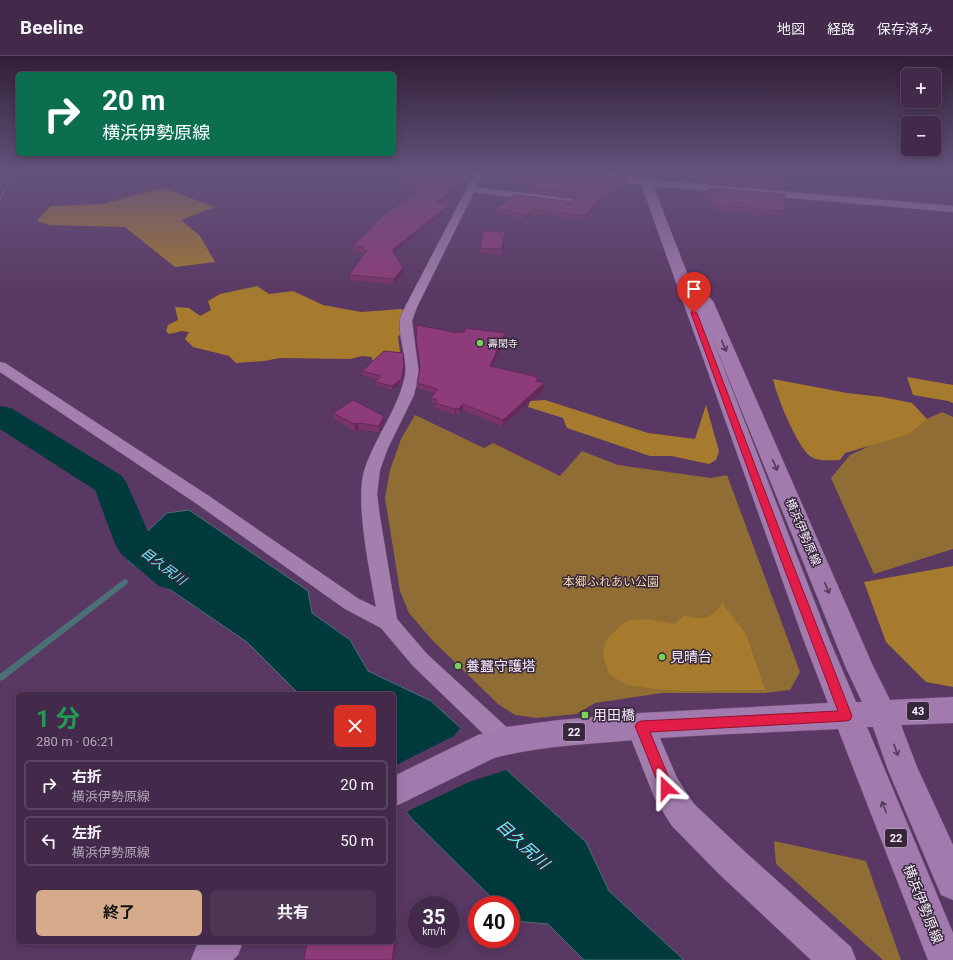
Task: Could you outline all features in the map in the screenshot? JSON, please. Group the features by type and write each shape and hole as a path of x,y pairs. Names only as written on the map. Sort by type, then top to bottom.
{"main road":[{"name":"横浜伊勢原線","path":"658,215 783,552 846,716 870,771 946,960"},
{"name":"横浜伊勢原線","path":"670,215 733,369 860,668 882,713 903,770 953,883"},
{"name":"43","path":"846,716 953,710"},
{"name":"22","path":"396,791 489,746 503,742 559,733 641,726 846,716"},
{"path":"209,960 223,944"}],"street":[{"path":"388,622 371,517 369,494 372,470 380,448 407,395 412,374 406,321 411,307 458,215"},
{"path":"0,366 203,500 352,604 388,622 420,660 503,742"},
{"path":"641,726 666,788 683,815 731,862 838,960"}],"green space":[{"path":"942,412 953,417 953,549 874,574 831,478 850,455"},
{"name":"本郷ふれあい公園","path":"415,415 484,448 493,443 560,476 582,451 618,465 711,478 727,475 800,672 790,690 765,693 662,693 595,703 576,714 537,718 515,715 498,704 432,640 409,613 400,591 385,498 390,470 401,439"},
{"path":"774,841 866,861 901,960 883,960 776,864"}],"shaded area":[{"path":"42,215 194,215 181,220 200,236 215,262 175,267 125,227 50,225 37,221"},
{"path":"257,286 269,294 293,291 323,305 361,312 401,309 409,313 409,331 398,336 400,352 394,364 373,365 372,357 362,356 350,359 280,358 236,363 229,356 193,347 185,339 189,332 182,331 169,334 166,331 168,325 178,320 175,307 189,308 200,316 211,310 208,301 220,294"},
{"path":"907,377 953,385 953,403 913,395"},
{"path":"773,379 847,393 882,397 912,403 927,419 909,434 845,453 840,460 813,458 799,442 793,431"},
{"path":"545,400 648,433 695,439 706,405 719,451 716,460 709,464 671,456 650,456 567,428 563,418 528,407 530,401"},
{"path":"953,566 953,687 926,682 886,642 864,582"},
{"path":"722,603 746,634 765,690 687,691 655,689 626,685 609,674 603,655 606,640 621,625 630,620 647,619 675,624 684,615 695,618 706,617 715,612"}],"water":[{"path":"189,510 308,591 312,613 350,640 368,671 431,701 586,842 609,891 684,960 584,960 548,924 520,921 520,896 490,896 413,820 396,800 396,692 297,692 247,642 128,561 134,544 167,513"}],"pier":[{"path":"462,726 509,769 469,782 404,813 396,803 396,765 454,736"}],"building":[{"path":"383,215 436,215 392,250 403,267 394,279 349,275 367,250 362,249 364,247 353,246"},
{"path":"483,231 505,231 502,249 480,248"},
{"path":"417,325 458,333 464,332 466,328 505,333 490,366 538,377 536,381 544,383 503,420 463,404 459,409 455,409 435,403 438,400 431,398 438,389 417,383 420,368 416,338"},
{"path":"384,351 403,353 404,366 401,380 392,386 375,382 381,376 362,371"},
{"path":"353,400 384,416 379,426 358,423 354,424 333,413"},
{"path":"307,944 394,944 392,960 304,960"}],"waterway":[{"name":"目久尻川","path":"0,415 110,484 134,544 173,575"},
{"path":"0,678 125,582"}],"place":[{"name":"壽閑寺","path":"480,343"},
{"name":"見晴台","path":"662,657"},
{"name":"養蠶守護塔","path":"458,666"},
{"name":"用田橋","path":"585,715"}],"route":[{"path":"666,788 641,726 846,716 694,313"}]}
